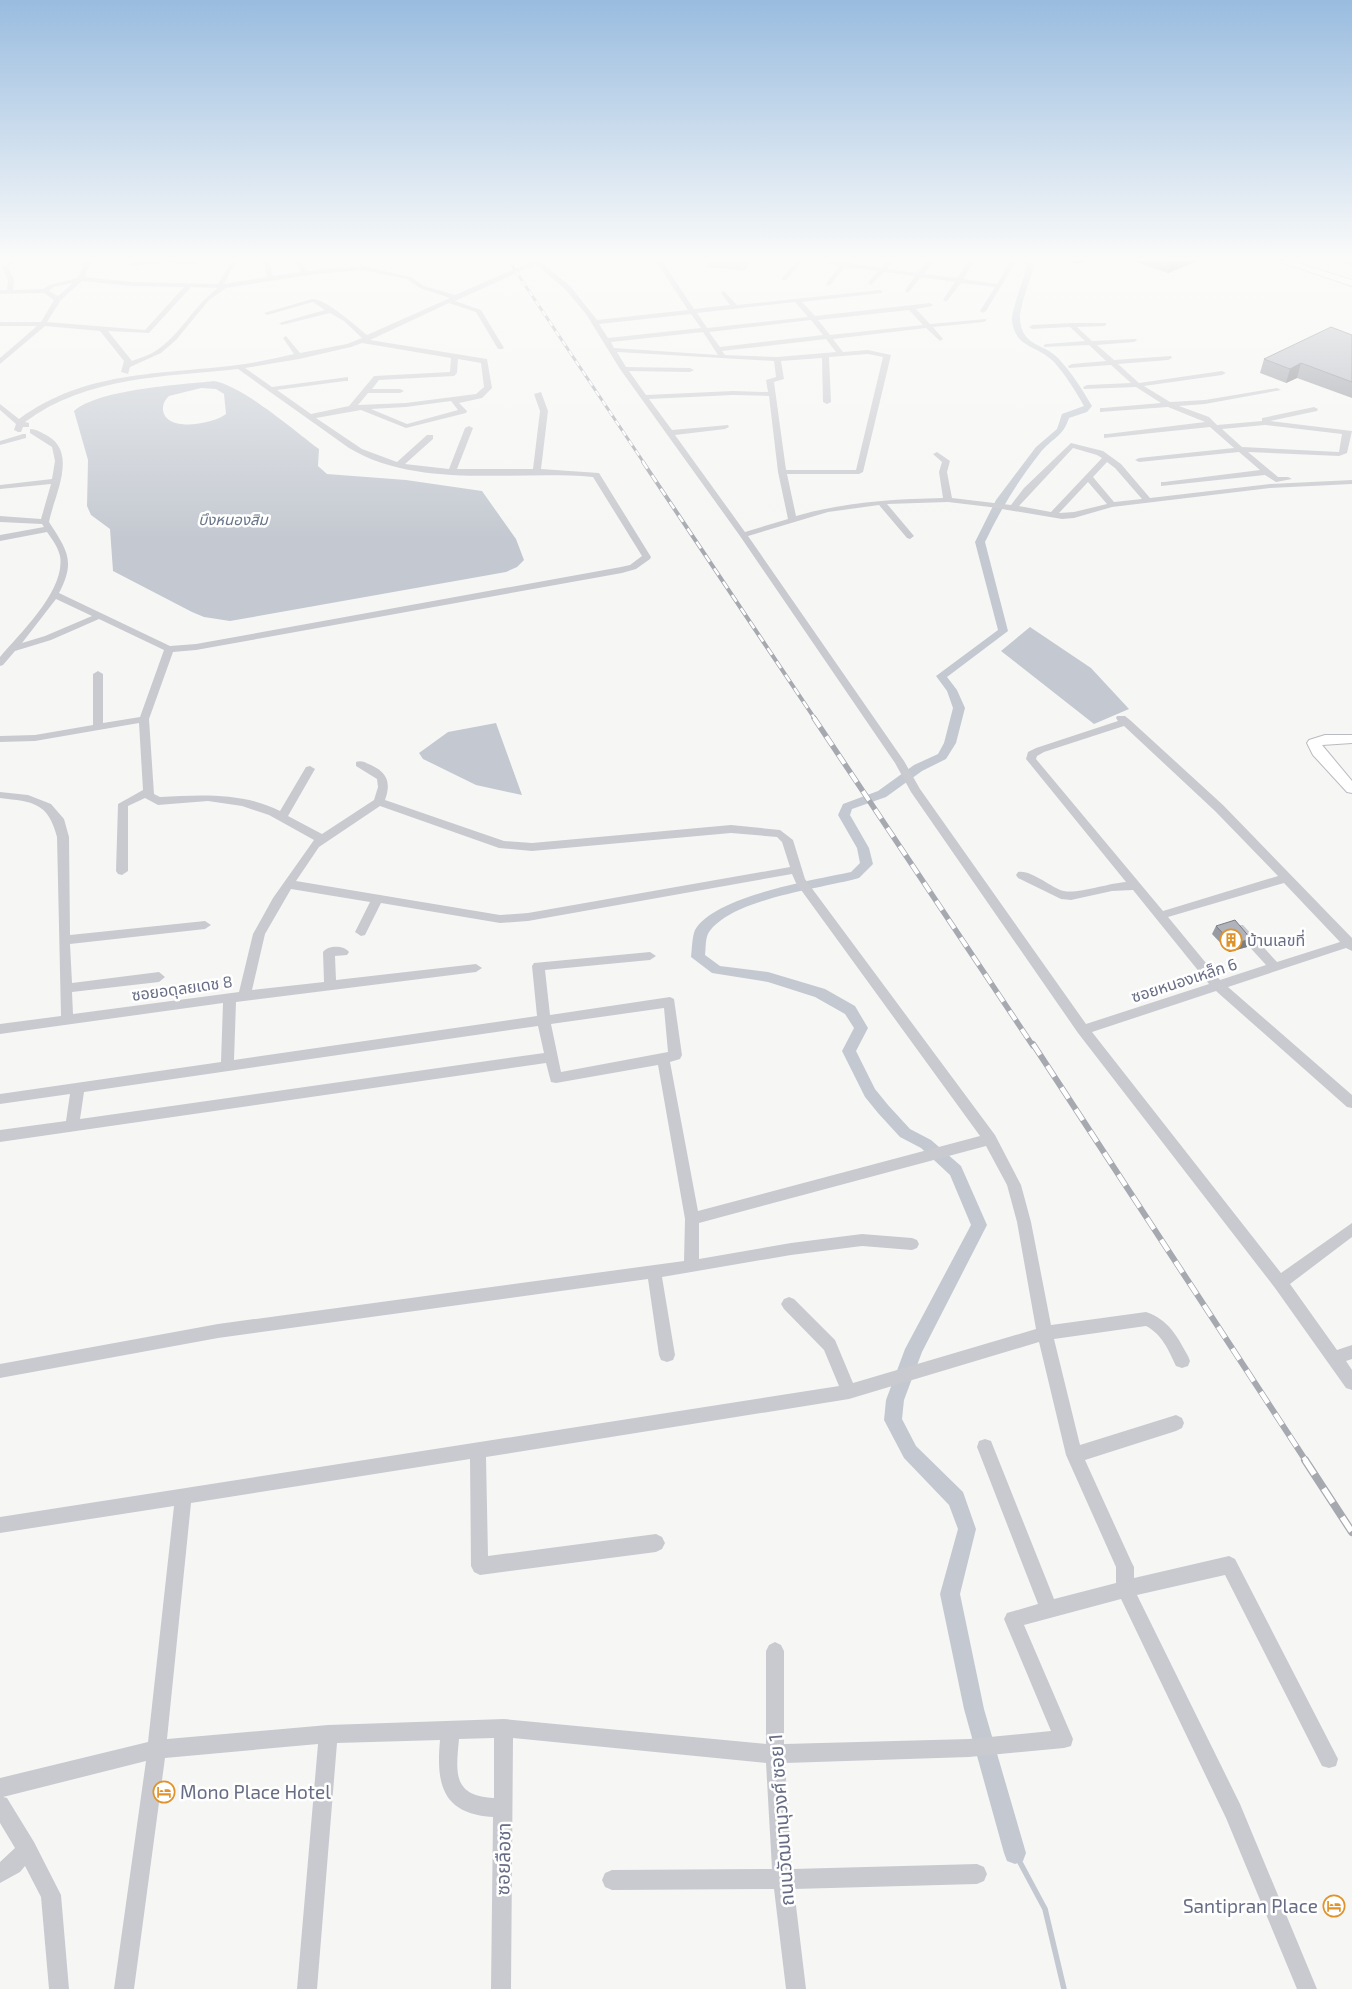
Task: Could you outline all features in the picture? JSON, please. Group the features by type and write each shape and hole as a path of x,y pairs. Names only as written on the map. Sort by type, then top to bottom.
{"main road":[{"path":"1352,739 1325,739 1314,743 1318,752 1352,789"}],"street":[{"path":"122,379 128,365 127,358 123,354"},
{"path":"128,365 155,354"},
{"path":"0,442 24,429 54,401 79,390 122,379 239,367 311,354"},
{"path":"356,408 406,426 463,411 454,402 479,396 488,388 484,361 444,354"},
{"path":"614,354 743,536 900,763 915,790 1083,1030 1280,1283 1352,1383"},
{"path":"667,354 777,359 841,354"},
{"path":"782,472 859,472 887,356 877,354"},
{"path":"1102,354 1137,385 1169,404 1206,419 1276,480 1330,478"},
{"path":"825,355 827,402"},
{"path":"356,408 377,378 450,374 453,373 456,356"},
{"path":"1072,366 1168,358"},
{"path":"777,359 780,379 770,380 782,472 793,520"},
{"path":"55,595 168,649 196,647 622,570 643,562 646,557 596,475 537,471 452,471 400,464 368,456 347,444 239,367"},
{"path":"624,369 690,370"},
{"path":"1087,388 1137,385 1222,373"},
{"path":"270,389 345,379"},
{"path":"1103,410 1205,402 1277,390"},
{"path":"367,391 400,391"},
{"path":"537,471 544,411 538,394"},
{"path":"644,397 772,394"},
{"path":"310,417 356,408 406,405 479,396"},
{"path":"0,406 24,429 46,438 56,447 59,454 60,465 47,525 64,556 65,567 55,595 0,663"},
{"path":"1246,424 1314,410"},
{"path":"1107,436 1246,424 1277,424 1349,433 1343,453 1339,454 1242,449 1139,460"},
{"path":"670,433 725,427"},
{"path":"452,471 469,428"},
{"path":"400,464 430,437"},
{"path":"1009,508 1072,445 1100,453 1118,466 1149,502"},
{"path":"937,454 946,460 943,472 948,500"},
{"path":"1052,515 1107,458"},
{"path":"1164,484 1267,472"},
{"path":"1088,478 1112,505"},
{"path":"0,487 55,481"},
{"path":"743,536 836,508 881,502 948,500 994,504 1052,515 1074,515 1112,505 1270,486 1352,482"},
{"path":"881,502 910,536"},
{"path":"0,518 47,525"},
{"path":"0,538 47,525"},
{"path":"11,649 48,638 100,616"},
{"path":"168,649 144,719 149,796 158,800 208,798 243,803 282,816 321,839"},
{"path":"98,674 98,728"},
{"path":"0,739 35,738 144,719"},
{"path":"1351,944 1219,808 1123,720 1040,750 1031,756 1034,763 1134,886 1218,986 1352,1103"},
{"path":"360,764 377,772 384,780 385,787 379,802 503,845 532,848 731,829 780,834 786,840 802,881 990,1140 1014,1185 1024,1222 1045,1333 1074,1455 1125,1568 1125,1589 1233,1811 1307,1989"},
{"path":"282,816 310,769"},
{"path":"122,871 123,804 148,791"},
{"path":"0,795 28,798 47,806 58,819 63,838 64,940 68,1020"},
{"name":"ซอยอดุลยเดช 8","path":"0,1029 244,996 259,934 288,884 315,844 379,802"},
{"path":"1022,875 1061,895 1071,896 1112,887 1134,886"},
{"path":"1159,916 1286,878"},
{"path":"288,884 500,919 528,917 802,881"},
{"path":"361,932 377,899"},
{"path":"64,940 205,925"},
{"path":"1239,928 1275,968"},
{"name":"ซอยหนองเหล็ก 6","path":"1083,1030 1351,944"},
{"path":"330,985 329,952 343,952"},
{"path":"0,1099 544,1022 670,1002 675,1055 663,1059 556,1078 544,1022 538,966 650,956"},
{"path":"244,996 476,968"},
{"path":"66,988 159,977"},
{"path":"227,1067 230,998"},
{"path":"0,1136 551,1056"},
{"path":"663,1059 692,1219 691,1267"},
{"path":"72,1126 78,1088"},
{"path":"692,1219 990,1140"},
{"path":"1280,1283 1352,1229"},
{"path":"0,1371 218,1331 691,1267 791,1249 862,1240 912,1244"},
{"path":"654,1272 668,1356"},
{"path":"789,1304 830,1345 849,1392"},
{"path":"0,1525 849,1392 1045,1333 1146,1318 1155,1321 1161,1326 1182,1361"},
{"path":"1334,1358 1352,1352"},
{"path":"1074,1455 1176,1422"},
{"path":"985,1447 1049,1610"},
{"path":"478,1451 480,1566 656,1542"},
{"path":"124,1989 157,1749 182,1498"},
{"path":"0,1788 157,1749 328,1734 504,1728 775,1754 969,1748 1064,1740 1013,1619 1125,1589 1229,1565 1329,1759"},
{"name":"ถนนวัฒนานุวงศ์ ซอย 1","path":"775,1651 775,1754 783,1879 796,1989"},
{"name":"ซอยลือชา","path":"501,1989 504,1728"},
{"path":"450,1730 448,1766 451,1784 457,1795 465,1802 503,1808"},
{"path":"307,1989 328,1734"},
{"path":"0,1804 27,1849 50,1895 59,1989"},
{"path":"0,1873 13,1865 27,1849"},
{"path":"612,1880 783,1879 977,1874"}],"water":[{"name":"บึงหนองสิม","path":"214,381 239,391 253,400 319,449 318,466 327,474 406,480 482,491 516,539 524,560 517,567 506,572 230,621 204,617 192,612 113,571 110,529 91,515 87,506 88,460 74,411 86,404 120,393 161,386","holes":["201,388 216,389 224,394 226,414 220,418 201,423 181,424 172,422 166,417 163,406 169,396"]},
{"path":"1030,627 1091,668 1129,709 1094,724 1001,651"},
{"path":"496,723 522,795 476,785 423,759 419,753 448,732"}],"building":[{"path":"1275,354 1352,354 1352,382 1301,363 1290,369 1264,359"},
{"path":"1235,920 1251,939 1233,944 1216,926"}],"waterway":[{"path":"1015,1853 974,1709 950,1594 967,1529 956,1499 910,1452 893,1420 895,1400 914,1349 979,1225 956,1171 926,1144 905,1133 870,1093 849,1051 861,1028 850,1010 820,993 768,977 717,970 698,957 701,932 718,916 760,897 855,875 867,864 863,848 844,815 847,807 882,794 918,768 942,756 950,743 959,708 952,690 941,676 1003,631 980,542 1001,500 1039,449 1061,430 1065,416 1084,410 1088,406 1077,387 1054,358 1046,354"},
{"path":"1015,1853 1045,1909 1064,1989"}],"railway":[{"path":"571,354 644,463"},
{"path":"643,462 815,719"},
{"path":"814,718 1033,1046"},
{"path":"1033,1044 1306,1461"},
{"path":"1305,1460 1352,1532"}],"place":[{"name":"บ้านเลขที่","path":"1231,940"},
{"name":"Mono Place Hotel","path":"164,1792"},
{"name":"Santipran Place","path":"1334,1906"}]}
